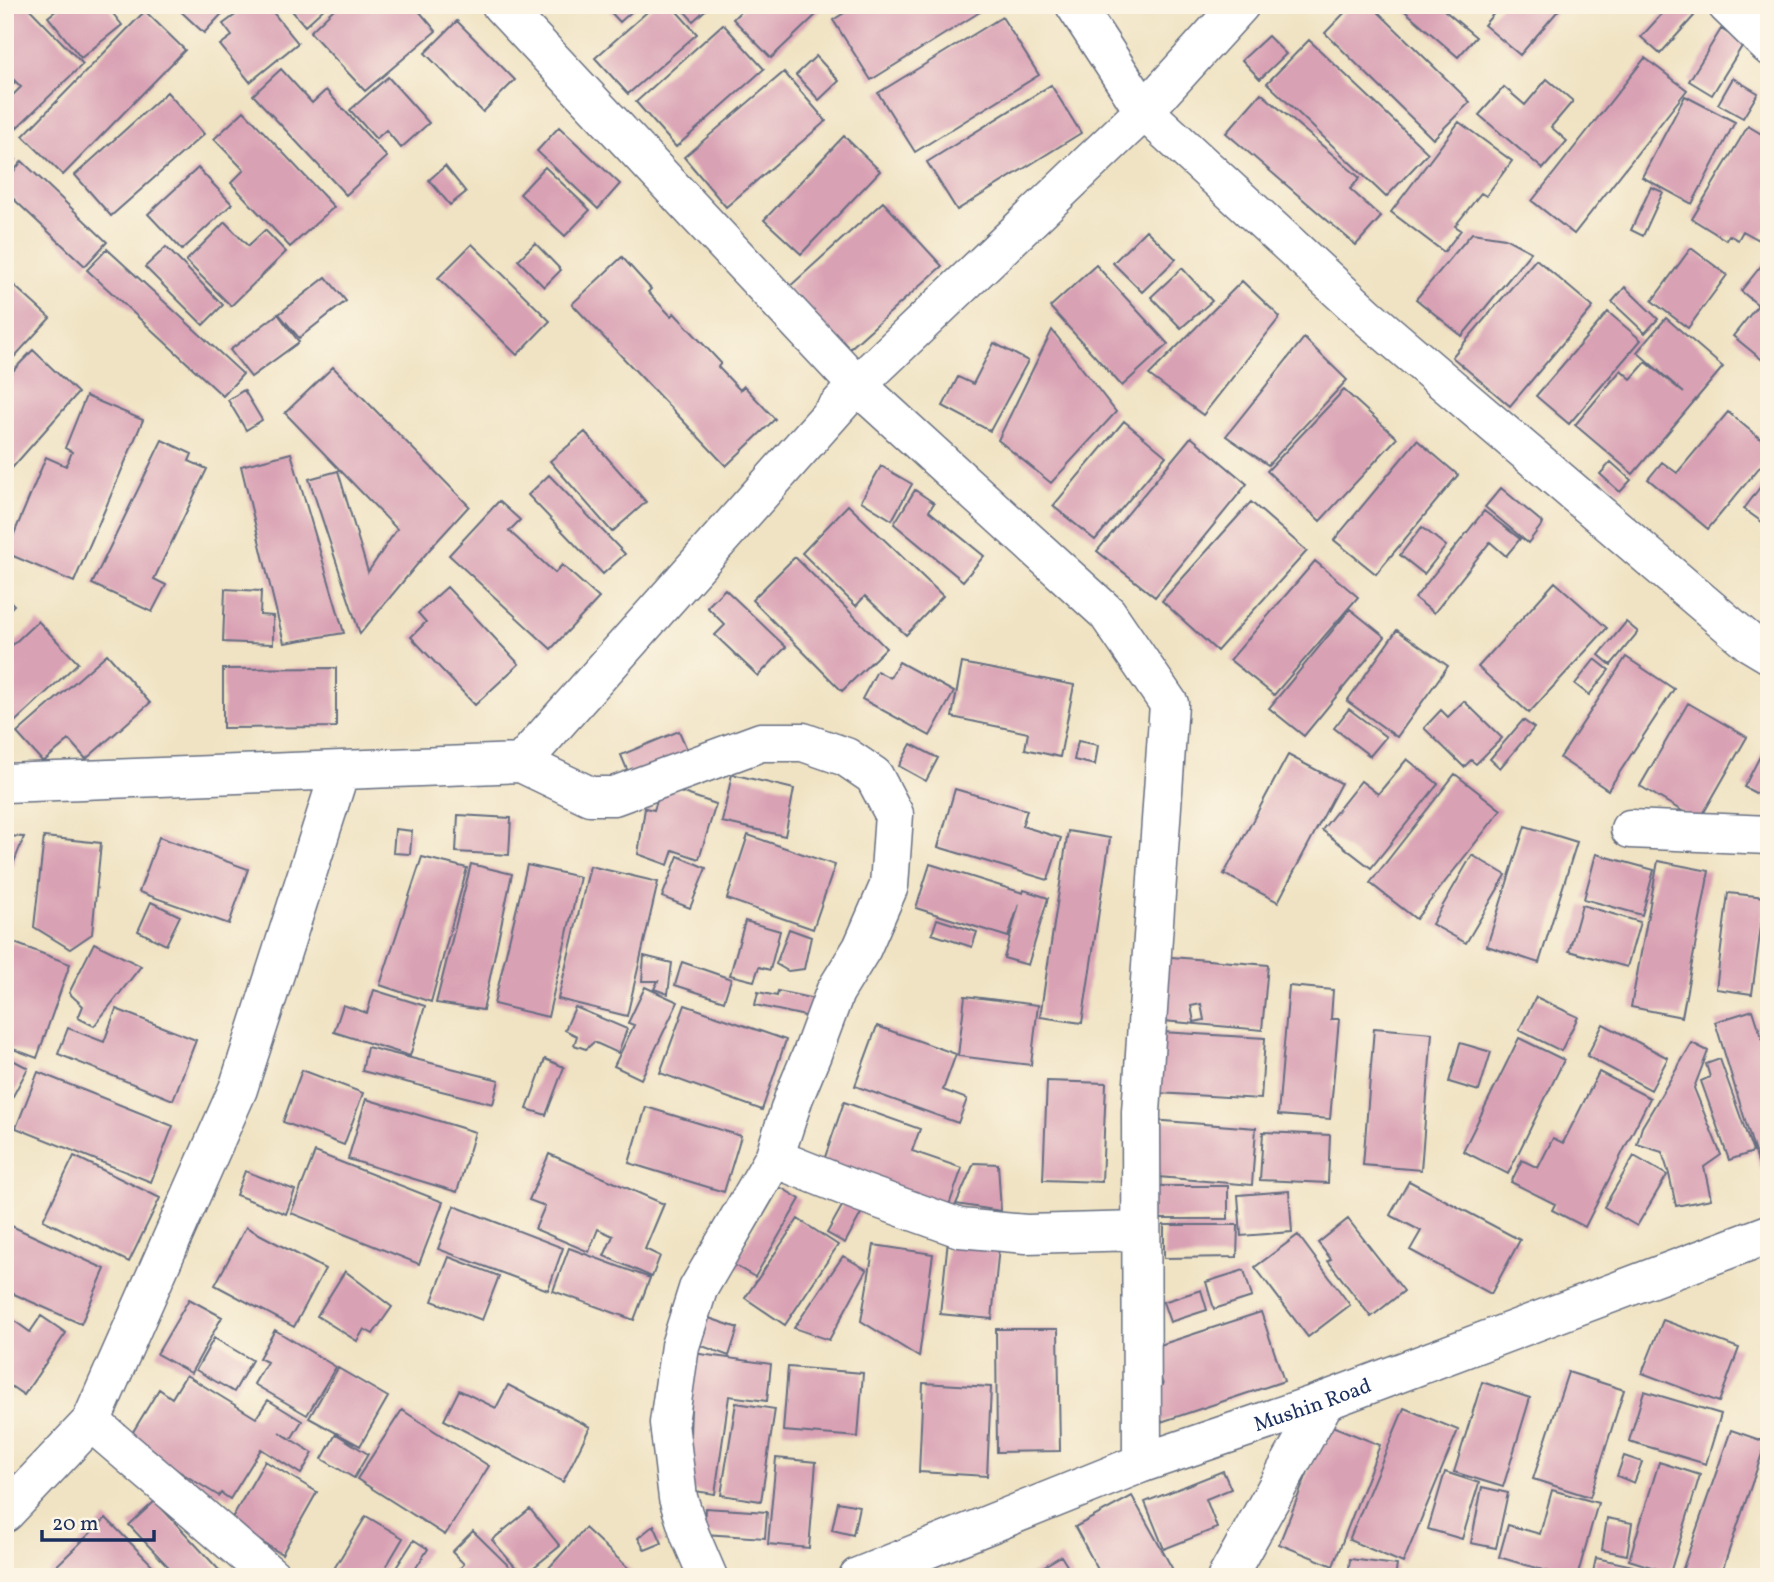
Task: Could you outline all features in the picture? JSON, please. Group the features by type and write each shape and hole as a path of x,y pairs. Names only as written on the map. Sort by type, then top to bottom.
{"street":[{"path":"500,5 856,386 1107,613 1169,704 1141,1112 1142,1463"},
{"path":"1075,5 1144,111 1368,317 1749,642 1769,654"},
{"path":"521,763 856,386 1144,111 1240,5"},
{"path":"1727,5 1769,46"},
{"path":"5,783 521,763 590,796 614,796 761,742 803,742 846,757 874,776 894,814 888,886 862,948 835,992 794,1097 774,1158 698,1289 680,1346 669,1423 678,1498 708,1577"},
{"path":"5,1513 91,1422 238,1089 340,771"},
{"path":"1630,829 1769,835"},
{"path":"774,1158 862,1194 960,1228 1026,1234 1140,1231"},
{"name":"Mushin Road","path":"859,1577 1142,1463 1325,1401 1769,1234"},
{"path":"1227,1577 1325,1401"},
{"path":"91,1422 272,1577"}],"building":[{"path":"5,5 26,5 83,64 5,139 5,103 21,87 5,71"},
{"path":"63,5 106,5 122,25 81,58 48,17"},
{"path":"174,5 230,5 204,33"},
{"path":"231,5 267,5 298,43 250,82 220,45 232,36 223,24 238,13"},
{"path":"287,5 328,5 305,26"},
{"path":"338,5 414,5 436,31 365,91 310,32"},
{"path":"639,5 620,22 606,7"},
{"path":"655,5 671,5 697,34 628,94 595,58"},
{"path":"679,5 711,5 693,21"},
{"path":"747,5 814,5 820,11 771,58 733,19"},
{"path":"857,5 988,7 871,80 833,20"},
{"path":"1352,5 1371,5 1470,102 1433,139 1325,33"},
{"path":"1398,5 1448,5 1444,10 1476,37 1458,57"},
{"path":"1501,5 1563,5 1520,55 1484,25"},
{"path":"1670,5 1681,5 1694,16 1660,54 1641,37"},
{"path":"145,11 185,50 63,175 23,136"},
{"path":"1002,17 1039,75 915,152 878,93"},
{"path":"457,21 515,80 483,112 425,53"},
{"path":"723,24 764,69 676,147 636,102"},
{"path":"1721,29 1744,43 1712,95 1689,81"},
{"path":"1268,36 1286,54 1260,79 1242,60"},
{"path":"1309,40 1428,153 1386,197 1267,83"},
{"path":"816,56 839,81 819,100 796,75"},
{"path":"1645,58 1687,90 1574,234 1532,201"},
{"path":"281,69 312,103 326,90 387,157 346,195 253,95"},
{"path":"784,72 826,121 726,207 684,157"},
{"path":"5,75 14,83 5,93"},
{"path":"388,77 429,123 401,148 386,130 376,139 350,110"},
{"path":"1733,78 1758,93 1743,118 1718,104"},
{"path":"1547,79 1573,101 1551,127 1567,141 1543,169 1479,115 1504,87 1525,105"},
{"path":"1051,85 1081,133 957,210 927,162"},
{"path":"167,92 204,134 111,216 75,175"},
{"path":"1261,93 1360,178 1350,189 1381,217 1356,245 1226,133"},
{"path":"1685,96 1735,122 1692,204 1642,177"},
{"path":"244,111 334,207 290,247 231,183 244,170 214,139"},
{"path":"1459,122 1512,161 1486,196 1481,193 1455,226 1461,230 1444,252 1391,212"},
{"path":"1748,126 1765,136 1769,133 1769,223 1759,240 1743,231 1738,240 1729,235 1726,240 1692,219"},
{"path":"559,127 620,184 598,209 537,151"},
{"path":"844,136 880,171 801,254 764,220"},
{"path":"5,151 16,160 5,173"},
{"path":"22,161 107,242 85,266 5,191 5,182"},
{"path":"445,166 466,192 450,205 429,180"},
{"path":"545,167 590,210 565,236 520,194"},
{"path":"198,168 232,204 182,250 148,214"},
{"path":"1651,187 1663,192 1643,236 1631,230"},
{"path":"883,202 942,266 846,352 788,288"},
{"path":"225,222 248,246 265,230 286,252 231,306 186,261"},
{"path":"1146,230 1176,259 1142,292 1113,263"},
{"path":"1472,233 1505,238 1531,252 1462,336 1416,299"},
{"path":"535,243 561,270 544,287 518,260"},
{"path":"472,244 550,321 517,355 438,278"},
{"path":"166,247 223,305 203,325 145,267"},
{"path":"1691,248 1727,275 1688,328 1652,301"},
{"path":"107,249 243,374 223,396 87,270"},
{"path":"1769,256 1769,360 1766,363 1733,336 1758,305 1741,291"},
{"path":"622,257 651,289 648,292 671,316 674,313 721,363 718,367 740,390 744,386 775,419 726,466 572,304"},
{"path":"1536,259 1593,307 1510,406 1452,357"},
{"path":"1096,265 1168,344 1122,386 1050,307"},
{"path":"1182,268 1212,301 1181,328 1151,297"},
{"path":"326,277 346,301 299,338 279,314"},
{"path":"8,280 50,318 5,367 5,283"},
{"path":"1242,281 1280,317 1203,415 1149,375"},
{"path":"1625,287 1658,319 1645,333 1612,302"},
{"path":"1608,312 1641,340 1569,424 1536,396"},
{"path":"278,314 299,342 251,377 230,350"},
{"path":"1666,318 1723,367 1633,474 1575,425 1621,370 1631,379 1646,362 1684,393 1637,352"},
{"path":"1052,330 1116,412 1051,483 998,440"},
{"path":"1304,338 1347,380 1268,465 1226,436"},
{"path":"994,343 1028,361 990,431 943,406 958,377 973,384"},
{"path":"33,350 78,393 5,476 5,379"},
{"path":"333,367 469,506 360,634 309,479 338,471 368,572 397,529 285,413"},
{"path":"244,390 262,420 246,430 228,400"},
{"path":"1344,390 1397,438 1320,521 1267,471"},
{"path":"86,396 143,420 74,582 6,553 46,457 66,466 72,452 65,448"},
{"path":"1728,412 1769,446 1769,456 1708,529 1648,479 1662,462 1677,473"},
{"path":"1124,421 1166,456 1095,540 1053,506"},
{"path":"585,432 646,502 612,532 550,461"},
{"path":"1191,437 1247,484 1155,597 1097,551"},
{"path":"162,440 192,454 189,461 207,469 154,579 166,585 152,612 92,584"},
{"path":"1417,440 1458,475 1376,574 1334,540"},
{"path":"291,453 344,633 284,643 241,466"},
{"path":"1611,462 1631,480 1620,492 1600,474"},
{"path":"881,466 912,484 892,520 861,501"},
{"path":"549,475 625,554 603,574 528,495"},
{"path":"1769,475 1769,527 1744,509"},
{"path":"1501,488 1543,523 1528,543 1485,507"},
{"path":"915,490 934,503 929,511 984,556 963,581 894,524"},
{"path":"499,501 520,520 509,531 555,573 562,565 599,598 551,649 449,555"},
{"path":"1251,502 1307,551 1217,651 1162,601"},
{"path":"848,505 943,596 906,635 865,596 856,606 802,553"},
{"path":"1484,511 1520,539 1506,556 1490,542 1434,613 1415,598"},
{"path":"1422,527 1446,546 1424,574 1400,555"},
{"path":"795,557 886,648 842,691 752,600"},
{"path":"1315,561 1358,597 1274,695 1230,660"},
{"path":"1555,582 1607,628 1529,713 1478,667"},
{"path":"447,587 519,664 475,705 411,637 426,622 418,613"},
{"path":"225,589 261,591 260,615 273,616 273,644 223,642"},
{"path":"725,589 786,647 758,676 715,635 725,625 707,607"},
{"path":"5,596 14,605 5,614"},
{"path":"1350,609 1385,637 1304,736 1269,708"},
{"path":"38,621 78,663 5,731 5,652"},
{"path":"1626,622 1638,632 1611,665 1599,655"},
{"path":"1397,630 1448,666 1397,737 1347,701"},
{"path":"107,654 150,703 86,759 69,740 43,762 17,733"},
{"path":"1626,657 1674,689 1608,790 1560,758"},
{"path":"1595,659 1609,670 1589,695 1575,684"},
{"path":"899,662 954,692 930,736 862,699 877,671 890,678"},
{"path":"962,663 1074,685 1060,757 1025,749 1028,733 952,717"},
{"path":"336,668 336,727 223,728 223,669"},
{"path":"1464,701 1502,738 1476,764 1471,760 1464,767 1424,728 1441,710 1448,717"},
{"path":"1688,703 1747,737 1699,821 1640,786"},
{"path":"1349,709 1386,737 1370,756 1334,728"},
{"path":"1523,720 1534,728 1500,768 1490,759"},
{"path":"679,731 689,754 631,779 621,755"},
{"path":"1769,739 1769,800 1744,787"},
{"path":"1078,741 1098,745 1095,765 1074,760"},
{"path":"911,744 938,758 926,781 899,766"},
{"path":"1288,755 1341,783 1278,902 1224,874"},
{"path":"1407,759 1438,784 1371,868 1322,830 1361,781 1378,794"},
{"path":"732,774 794,789 785,836 722,822"},
{"path":"1455,774 1501,810 1416,919 1370,883"},
{"path":"662,786 716,804 699,859 673,850 668,865 638,854 645,808 654,810"},
{"path":"955,789 1027,810 1022,826 1061,838 1048,880 938,847"},
{"path":"458,815 511,818 509,855 456,852"},
{"path":"1525,826 1577,842 1539,963 1487,946"},
{"path":"395,829 412,831 410,854 393,853"},
{"path":"1068,831 1110,838 1082,1023 1040,1017"},
{"path":"748,835 835,865 813,929 727,899"},
{"path":"5,836 24,837 8,877 5,876"},
{"path":"44,837 101,843 92,934 70,949 34,927"},
{"path":"159,837 248,869 229,924 139,892"},
{"path":"1596,854 1654,870 1642,915 1584,899"},
{"path":"1472,855 1506,875 1466,943 1432,924"},
{"path":"678,856 706,868 690,908 662,897"},
{"path":"422,857 467,868 431,1002 380,985"},
{"path":"1658,861 1709,871 1682,1017 1631,1007"},
{"path":"471,864 512,874 483,1010 436,1003"},
{"path":"930,864 1023,893 1024,890 1048,898 1028,965 1004,958 1019,904 1008,937 916,908"},
{"path":"527,865 580,877 548,1017 494,1004"},
{"path":"590,866 658,882 627,1016 558,999"},
{"path":"1728,893 1765,897 1752,994 1716,989"},
{"path":"151,902 180,916 166,945 138,931"},
{"path":"1582,905 1640,922 1627,967 1569,951"},
{"path":"937,919 977,932 972,947 932,934"},
{"path":"745,921 780,931 770,970 759,967 754,981 730,975"},
{"path":"789,929 811,937 804,969 788,971 776,964"},
{"path":"12,942 70,964 37,1058 5,1046 5,960"},
{"path":"94,943 141,966 94,1026 78,1018 83,1006 69,993"},
{"path":"644,956 672,963 668,994 654,989 658,981 642,981"},
{"path":"1159,956 1268,965 1262,1030 1153,1020","holes":["1201,1004 1204,1020 1194,1022 1191,1006"]},
{"path":"682,962 731,979 724,1001 675,985"},
{"path":"1289,986 1333,990 1331,1019 1339,1019 1330,1119 1278,1115"},
{"path":"645,987 678,1002 641,1079 614,1066 634,1025 628,1023"},
{"path":"374,990 425,1006 410,1056 334,1032 343,1005 367,1013"},
{"path":"778,991 819,1000 814,1018 755,1005 758,992 777,996"},
{"path":"965,996 1038,1005 1031,1065 958,1056"},
{"path":"1536,997 1578,1017 1561,1051 1519,1030"},
{"path":"685,1005 786,1040 762,1110 660,1073"},
{"path":"575,1007 627,1029 618,1053 594,1042 586,1049 574,1045 577,1036 565,1030"},
{"path":"116,1009 196,1040 173,1100 58,1054 68,1028 104,1042"},
{"path":"1753,1010 1769,1060 1769,1166 1760,1169 1715,1022"},
{"path":"1603,1024 1668,1058 1651,1090 1587,1056"},
{"path":"877,1026 956,1054 943,1090 967,1099 958,1123 855,1086"},
{"path":"1374,1028 1432,1033 1421,1170 1363,1165"},
{"path":"1161,1032 1265,1038 1261,1099 1158,1093"},
{"path":"1519,1038 1564,1060 1508,1174 1463,1151"},
{"path":"1460,1043 1491,1052 1479,1091 1449,1082"},
{"path":"1692,1043 1708,1051 1694,1088 1721,1155 1704,1167 1711,1199 1676,1206 1662,1152 1637,1144 1642,1127"},
{"path":"367,1047 499,1080 493,1104 362,1071"},
{"path":"5,1056 28,1068 5,1111"},
{"path":"545,1059 564,1067 546,1115 527,1109"},
{"path":"1720,1059 1753,1152 1729,1160 1701,1081 1710,1077 1706,1064"},
{"path":"302,1070 363,1093 344,1145 283,1122"},
{"path":"38,1072 173,1126 151,1182 16,1128"},
{"path":"1599,1072 1650,1098 1585,1227 1552,1210 1555,1204 1511,1182 1522,1160 1538,1168 1553,1138 1563,1143"},
{"path":"1047,1081 1106,1083 1102,1182 1043,1180"},
{"path":"366,1099 475,1132 457,1192 348,1159"},
{"path":"844,1102 920,1129 912,1151 962,1168 948,1208 823,1163"},
{"path":"646,1107 741,1136 724,1192 629,1163"},
{"path":"1151,1120 1256,1128 1252,1185 1147,1176"},
{"path":"1263,1132 1330,1135 1328,1183 1260,1180"},
{"path":"315,1152 443,1202 419,1264 291,1213"},
{"path":"549,1154 664,1204 645,1249 660,1256 652,1277 604,1256 613,1236 598,1229 589,1252 535,1229 545,1206 529,1200"},
{"path":"74,1156 160,1198 129,1262 43,1220"},
{"path":"1634,1156 1667,1175 1637,1226 1604,1207"},
{"path":"974,1163 998,1164 1001,1211 956,1204"},
{"path":"245,1171 295,1190 286,1214 236,1195"},
{"path":"1409,1181 1520,1240 1491,1294 1410,1250 1421,1231 1390,1215"},
{"path":"1148,1186 1228,1186 1228,1219 1148,1219"},
{"path":"780,1187 800,1199 755,1277 734,1265"},
{"path":"1289,1191 1292,1232 1241,1236 1238,1195"},
{"path":"846,1199 863,1210 845,1243 827,1233"},
{"path":"454,1206 563,1248 548,1290 438,1249"},
{"path":"798,1219 838,1245 785,1325 745,1298"},
{"path":"1348,1219 1404,1291 1371,1317 1328,1261 1331,1259 1318,1243"},
{"path":"5,1223 105,1269 81,1324 5,1290"},
{"path":"1164,1225 1238,1225 1237,1257 1164,1258"},
{"path":"246,1227 325,1269 294,1327 215,1285"},
{"path":"1298,1235 1350,1305 1308,1337 1255,1267"},
{"path":"948,1240 999,1246 992,1319 940,1314"},
{"path":"874,1245 933,1254 919,1357 861,1321"},
{"path":"569,1248 650,1278 634,1320 553,1291"},
{"path":"843,1256 867,1270 829,1340 794,1328"},
{"path":"449,1257 499,1276 482,1320 432,1301"},
{"path":"1244,1270 1252,1297 1214,1309 1206,1282"},
{"path":"345,1271 392,1307 373,1334 364,1329 357,1341 317,1316"},
{"path":"1201,1290 1207,1310 1170,1322 1163,1302"},
{"path":"189,1299 222,1317 191,1373 157,1354"},
{"path":"1261,1312 1284,1381 1161,1422 1150,1390 1163,1385 1151,1348"},
{"path":"5,1314 30,1332 41,1316 66,1333 24,1395 5,1382"},
{"path":"703,1316 738,1328 729,1356 694,1343"},
{"path":"1663,1320 1739,1348 1719,1402 1642,1373"},
{"path":"996,1329 1058,1329 1060,1451 997,1452"},
{"path":"275,1330 336,1367 307,1415 254,1384 267,1362 259,1358"},
{"path":"214,1338 252,1360 234,1392 196,1370"},
{"path":"693,1353 771,1364 767,1401 729,1396 715,1494 688,1490"},
{"path":"788,1367 863,1373 858,1437 783,1431"},
{"path":"338,1368 388,1397 360,1446 309,1418"},
{"path":"1568,1372 1624,1390 1590,1497 1533,1479"},
{"path":"186,1375 256,1418 268,1400 302,1421 291,1439 279,1432 313,1453 301,1474 261,1449 230,1499 221,1493 219,1496 128,1440 159,1389 172,1398"},
{"path":"1482,1382 1530,1398 1503,1487 1454,1472"},
{"path":"923,1383 991,1387 987,1476 919,1472"},
{"path":"508,1385 590,1427 563,1482 444,1420 459,1390 496,1408"},
{"path":"1644,1391 1721,1414 1706,1464 1629,1441"},
{"path":"736,1403 775,1409 761,1501 721,1495"},
{"path":"1404,1408 1458,1430 1403,1563 1349,1540"},
{"path":"402,1410 489,1466 445,1535 357,1479"},
{"path":"1327,1424 1380,1445 1333,1566 1279,1544"},
{"path":"1731,1430 1766,1442 1720,1577 1680,1577"},
{"path":"336,1434 368,1454 354,1478 322,1459"},
{"path":"1624,1456 1642,1462 1634,1483 1617,1476"},
{"path":"776,1458 816,1462 809,1548 768,1544"},
{"path":"265,1461 317,1492 282,1554 229,1523"},
{"path":"1659,1462 1700,1475 1670,1573 1629,1560"},
{"path":"1223,1471 1231,1489 1206,1499 1217,1528 1164,1549 1145,1502"},
{"path":"1445,1472 1479,1483 1462,1539 1428,1529"},
{"path":"1482,1487 1508,1493 1496,1548 1471,1543"},
{"path":"1552,1490 1598,1503 1577,1577 1566,1577 1499,1557 1508,1525 1540,1534"},
{"path":"1132,1496 1177,1577 1102,1577 1075,1527"},
{"path":"155,1501 220,1571 213,1577 178,1577 129,1525"},
{"path":"838,1502 859,1506 853,1535 832,1530"},
{"path":"705,1508 767,1512 765,1538 704,1534"},
{"path":"530,1509 560,1546 523,1576 492,1540"},
{"path":"366,1516 403,1538 380,1577 329,1577"},
{"path":"106,1518 164,1577 45,1577"},
{"path":"1607,1518 1632,1523 1627,1555 1602,1550"},
{"path":"654,1525 662,1543 645,1550 638,1538"},
{"path":"585,1528 638,1577 554,1577 547,1570"},
{"path":"473,1531 520,1577 452,1577 464,1564 452,1552"},
{"path":"414,1540 428,1549 410,1577 390,1577"},
{"path":"1061,1556 1074,1577 1026,1577"},
{"path":"1596,1558 1633,1566 1630,1577 1592,1577"},
{"path":"1350,1559 1397,1565 1395,1577 1348,1577"}]}
